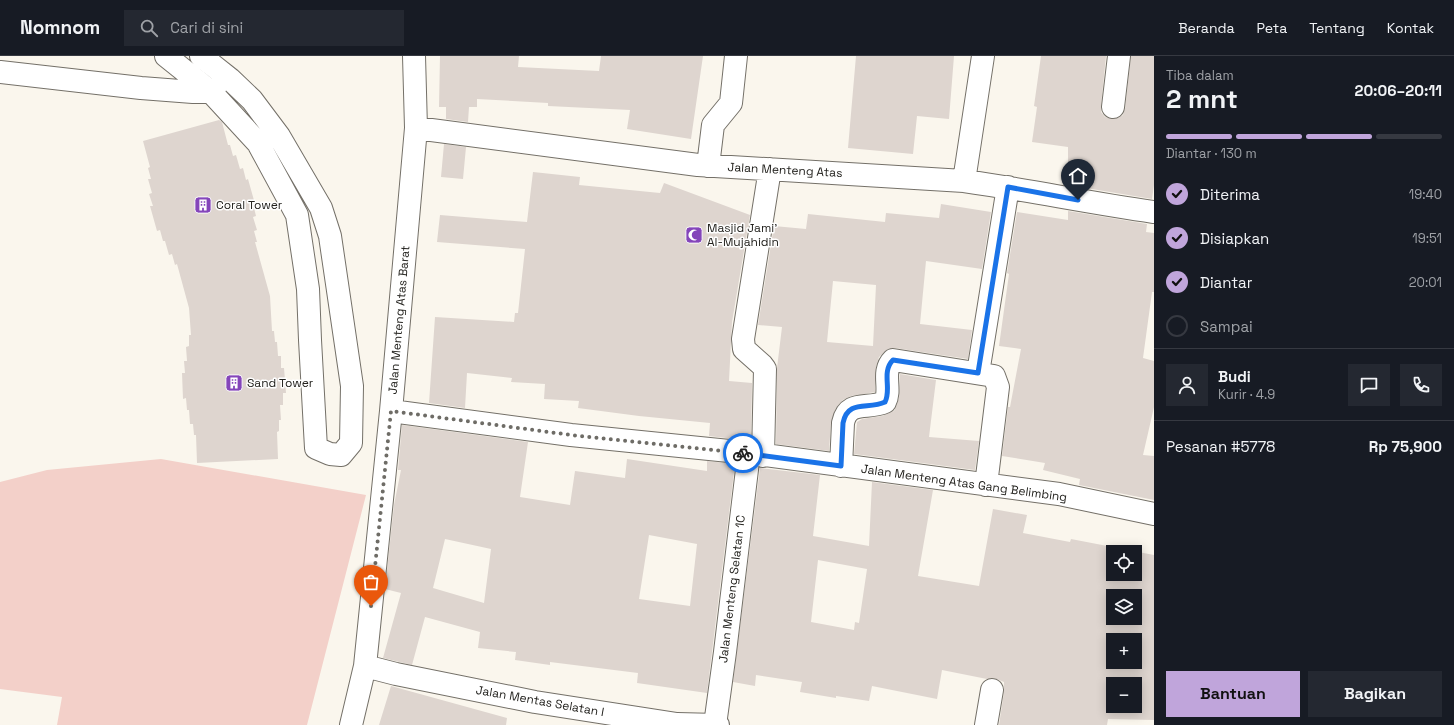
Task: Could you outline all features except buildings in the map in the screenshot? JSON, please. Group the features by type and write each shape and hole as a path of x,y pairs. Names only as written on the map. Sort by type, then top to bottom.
{"street":[{"path":"166,56 211,92 258,143 296,215 308,289 316,448 330,454 341,455 351,443 352,386 330,236 321,208 279,136 252,100 230,79 201,56"},
{"name":"Jalan Menteng Atas Barat","path":"351,725 365,666 391,411 416,128 414,56"},
{"path":"708,166 713,125 731,103 736,56"},
{"path":"964,181 983,56"},
{"path":"1113,107 1120,56"},
{"path":"0,72 141,88 211,92 230,79"},
{"name":"Jalan Menteng Atas","path":"416,128 708,166 964,181 1008,187 1109,206 1154,212"},
{"name":"Jalan Menteng Selatan 1C","path":"715,725 756,455 765,370 762,365 744,349 743,339 770,169"},
{"path":"978,373 1008,187"},
{"path":"296,215 321,208"},
{"path":"841,466 844,416 848,410 856,406 878,405 885,402 888,394 888,367 893,360 994,376 998,387 986,485"},
{"name":"Jalan Menteng Atas Gang Belimbing","path":"391,411 571,435 756,455 1059,494 1154,514"},
{"name":"Jalan Mentas Selatan I","path":"365,666 396,674 535,702 677,724 718,725"},
{"path":"986,725 992,690"}],"shaded area":[{"path":"161,459 366,495 307,725 57,725 62,697 0,689 0,482 47,470"}],"way so far":[{"path":"371,606 391,411 571,435 743,453"}],"place":[{"name":"Coral Tower","path":"203,205"},
{"name":"Masjid Jami' Al-Mujahidin","path":"694,235"},
{"name":"Sand Tower","path":"234,383"}],"route":[{"path":"743,453 841,466 844,416 848,410 856,406 878,405 885,402 888,394 888,367 893,360 978,373 1008,187 1078,200"}]}
